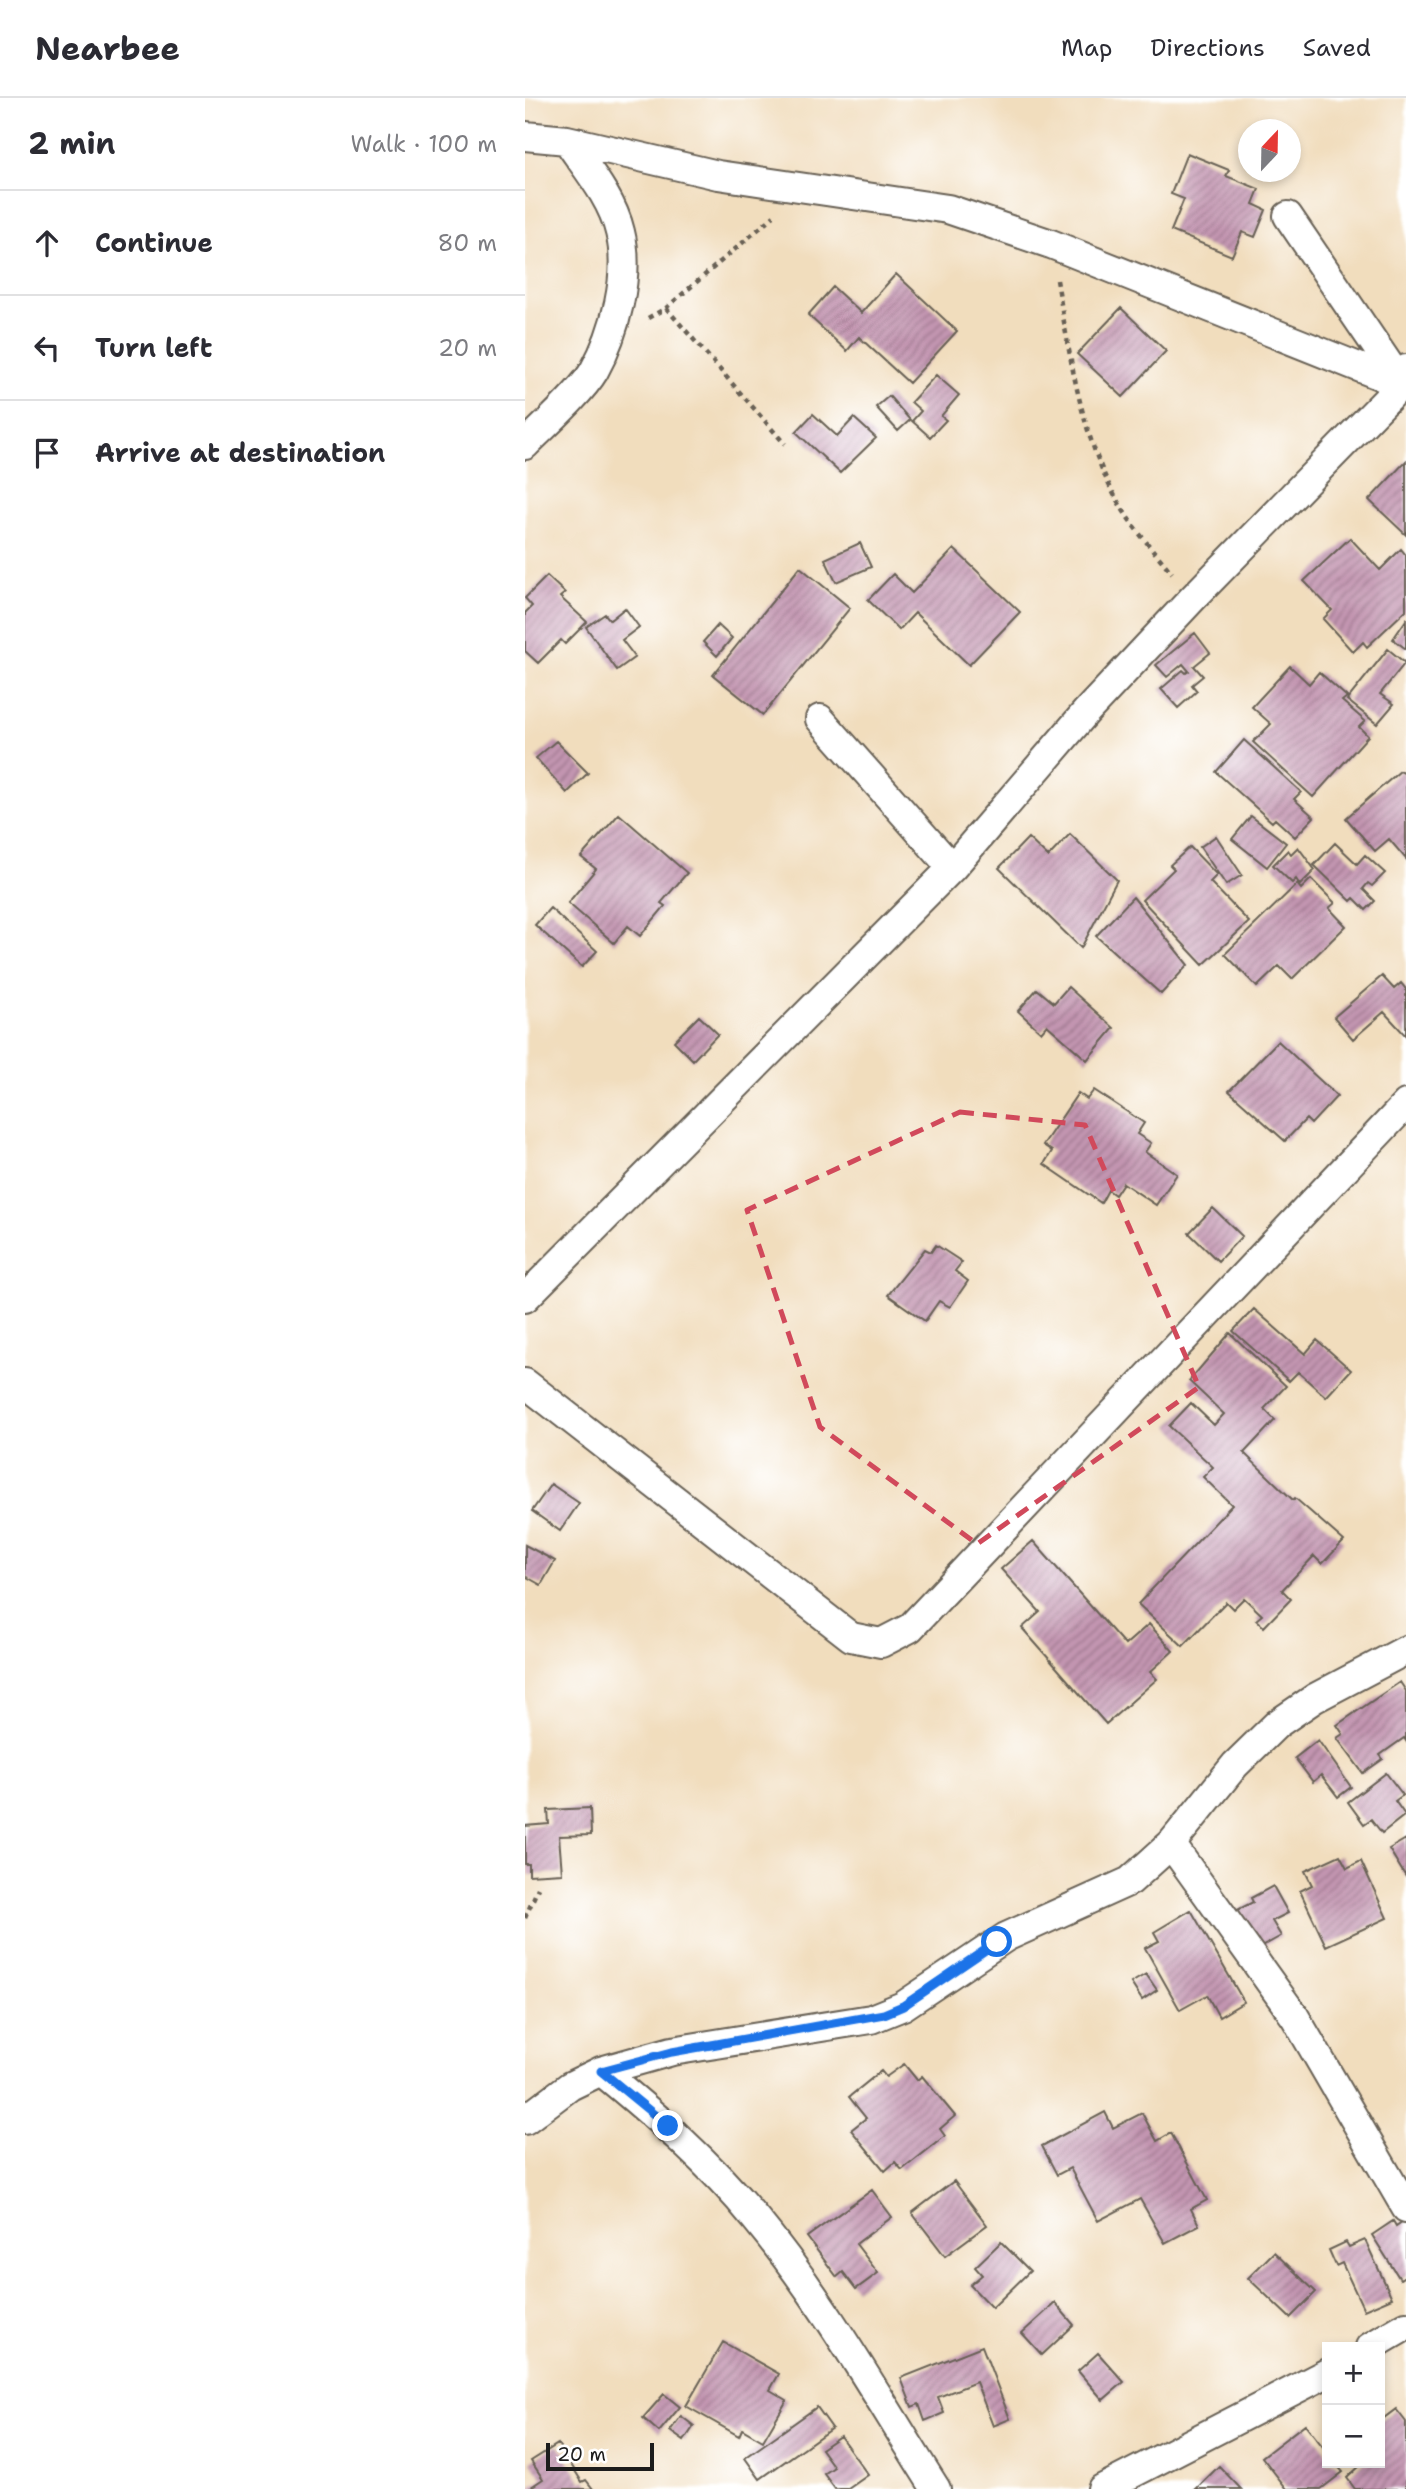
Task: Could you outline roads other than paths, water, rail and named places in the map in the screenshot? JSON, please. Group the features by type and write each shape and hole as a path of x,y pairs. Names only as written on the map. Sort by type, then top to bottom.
{"street":[{"path":"525,136 567,140 718,175 948,209 1051,244 1405,380"},
{"path":"525,445 593,373 608,337 621,289 621,233 601,192 567,140"},
{"path":"1288,216 1405,380"},
{"path":"525,1298 952,868 1087,712 1193,598 1405,380"},
{"path":"820,719 952,868"},
{"path":"525,1383 851,1637 881,1643 910,1628 1406,1104"},
{"path":"525,2120 570,2086 601,2071 672,2052 870,2018 893,2011 1006,1937 1130,1881 1171,1844 1235,1765 1277,1724 1315,1698 1406,1650"},
{"path":"1171,1844 1295,2017 1406,2208"},
{"path":"601,2071 668,2126 757,2220 814,2297 936,2489"},
{"path":"1379,2342 1406,2326"},
{"path":"1102,2489 1322,2376"}]}
